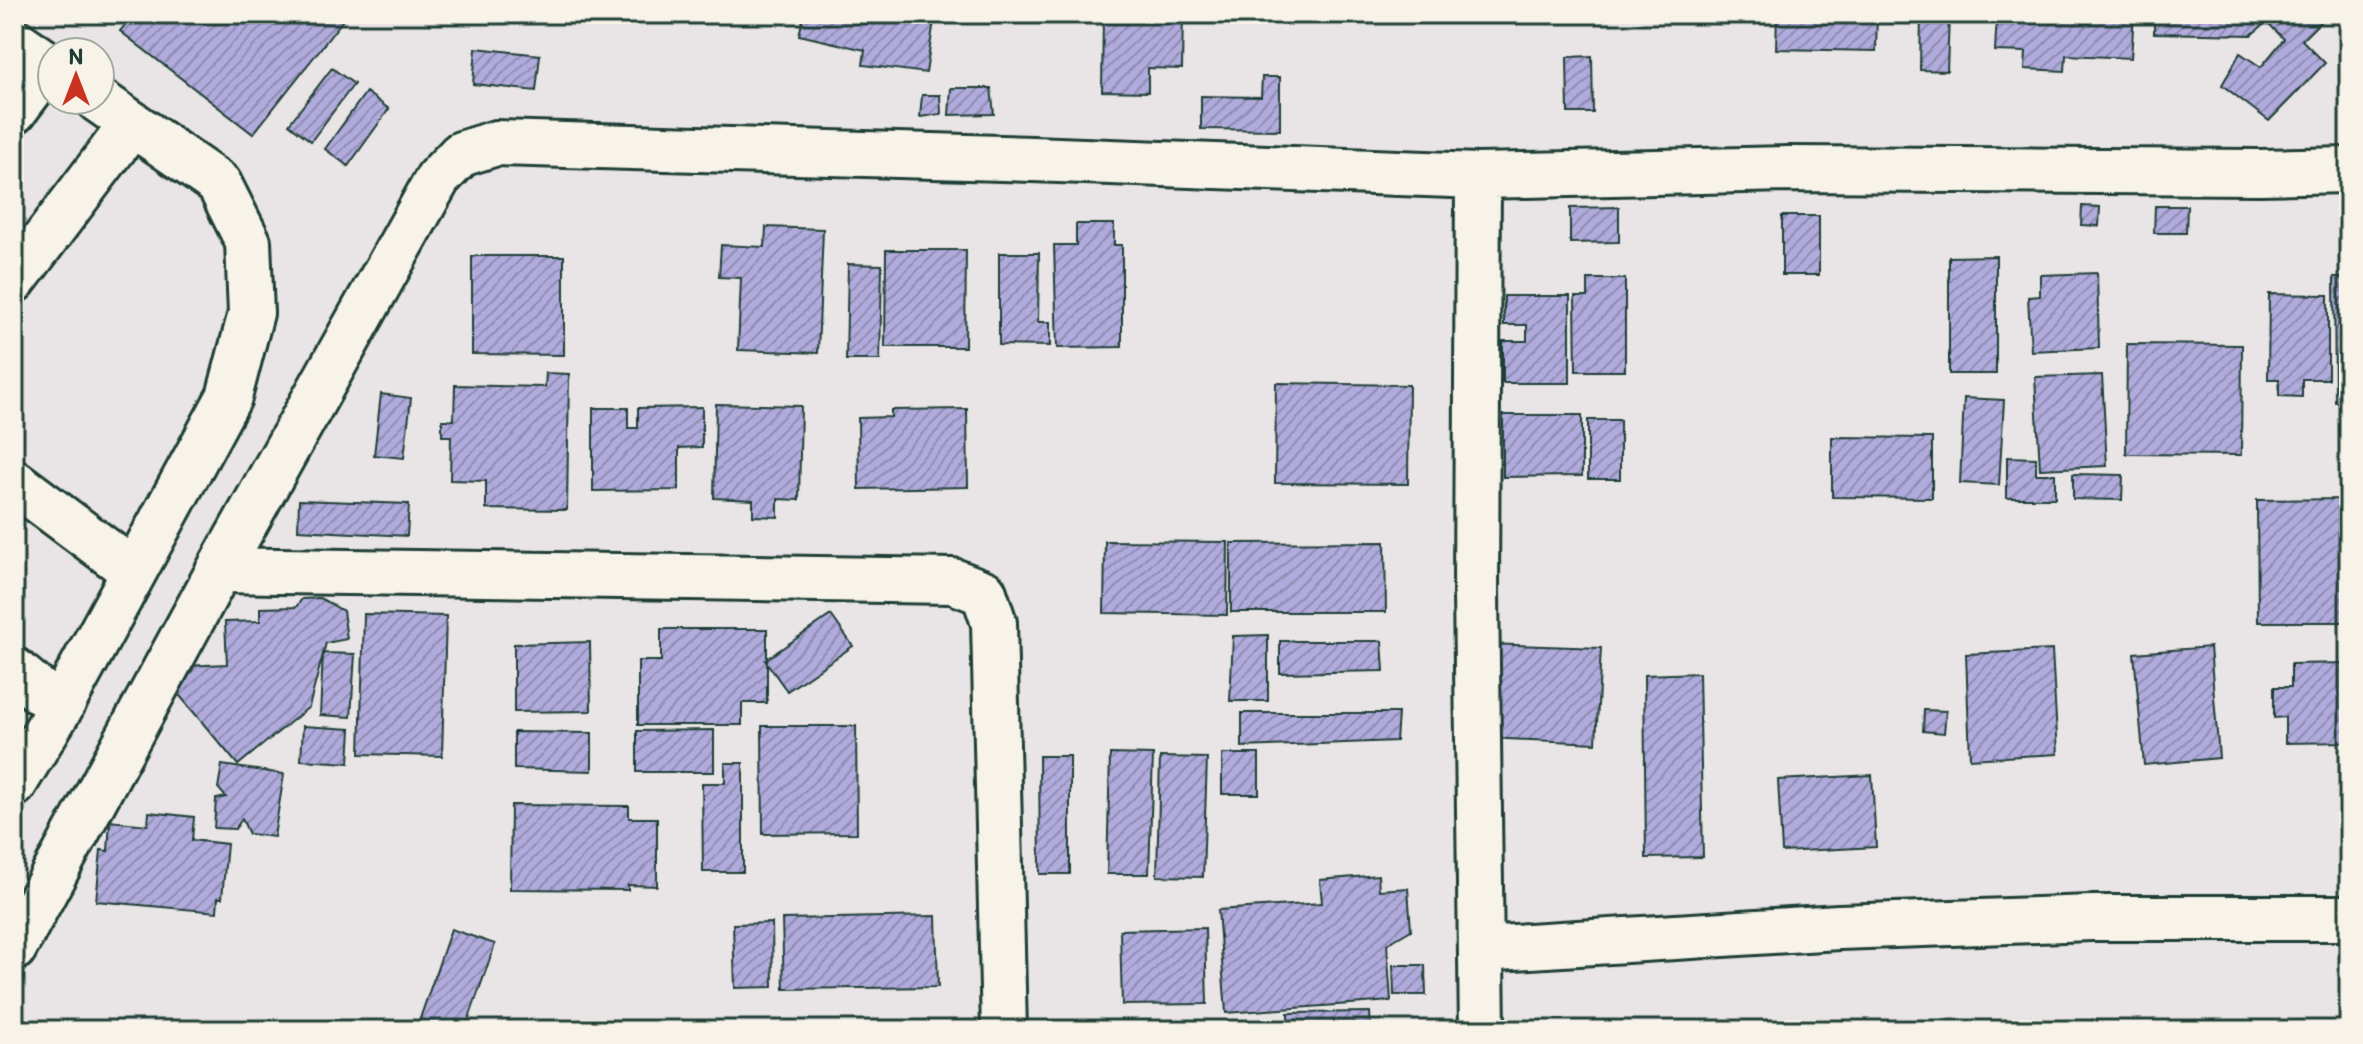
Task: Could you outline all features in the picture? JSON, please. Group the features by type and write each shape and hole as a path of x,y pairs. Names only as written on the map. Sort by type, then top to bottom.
{"street":[{"path":"14,111 36,62"},
{"path":"14,784 60,708 229,397 251,313 248,242 219,184 116,113"},
{"path":"14,280 113,116"},
{"path":"14,948 219,570 438,178 461,154 496,143 1016,158 1478,176 1788,169 2349,170"},
{"path":"1478,176 1476,593 1482,1030"},
{"path":"14,482 133,571"},
{"path":"219,570 953,581 984,593 994,623 1004,1030"},
{"path":"14,670 60,708"},
{"path":"1481,949 1871,926 2091,918 2349,918"}],"building":[{"path":"134,14 335,14 343,20 253,134 120,31"},
{"path":"804,14 935,14 926,73 863,65 865,50 799,35"},
{"path":"1103,14 1183,14 1182,69 1148,68 1148,92 1102,91"},
{"path":"1777,14 1877,14 1876,51 1776,49"},
{"path":"1921,14 1949,16 1947,71 1920,70"},
{"path":"1997,14 2134,14 2131,58 2066,55 2065,71 2025,69 2026,52 1995,51"},
{"path":"2154,14 2328,14 2302,40 2325,63 2269,121 2222,85 2240,53 2261,67 2284,39 2267,22 2251,35 2154,33"},
{"path":"476,48 540,55 536,91 473,84"},
{"path":"1592,56 1593,113 1568,113 1567,57"},
{"path":"332,68 354,84 311,141 289,124"},
{"path":"1262,77 1280,77 1280,130 1201,129 1201,96 1261,97"},
{"path":"951,88 991,88 994,114 949,115"},
{"path":"366,92 389,109 348,166 325,149"},
{"path":"922,95 940,95 941,114 920,117"},
{"path":"2082,206 2100,207 2099,226 2081,225"},
{"path":"2155,206 2187,206 2186,233 2154,233"},
{"path":"1619,207 1619,242 1570,243 1570,208"},
{"path":"1782,216 1819,216 1819,275 1782,275"},
{"path":"1076,224 1114,224 1114,245 1122,245 1122,347 1057,348 1054,245 1076,245"},
{"path":"766,227 823,229 818,353 738,350 741,278 719,277 721,245 765,247"},
{"path":"886,250 966,250 965,347 885,347"},
{"path":"999,253 1039,253 1038,322 1050,322 1050,346 999,345"},
{"path":"472,256 564,256 564,355 472,354"},
{"path":"1996,256 1996,374 1949,374 1949,257"},
{"path":"848,264 882,265 880,360 846,360"},
{"path":"2097,273 2099,348 2031,351 2028,297 2040,296 2040,275"},
{"path":"2334,277 2349,277 2349,401 2335,402"},
{"path":"1588,279 1625,279 1625,371 1576,371 1575,297 1588,297"},
{"path":"2269,294 2328,295 2328,379 2302,379 2302,397 2279,396 2279,379 2268,379"},
{"path":"1504,296 1570,296 1570,383 1503,383 1503,341 1527,341 1527,325 1504,325"},
{"path":"2127,344 2242,345 2241,455 2126,454"},
{"path":"546,373 569,374 567,510 486,509 486,481 450,480 451,436 442,436 442,420 454,420 455,385 545,387"},
{"path":"2102,375 2107,466 2040,469 2035,377"},
{"path":"1276,383 1409,385 1408,484 1275,483"},
{"path":"381,394 411,398 404,458 374,455"},
{"path":"1964,398 2004,400 1999,485 1960,483"},
{"path":"716,404 801,406 799,500 778,499 778,517 753,516 753,500 714,498"},
{"path":"702,407 702,447 679,448 679,490 593,491 593,408 628,408 628,428 638,428 638,408"},
{"path":"967,409 968,487 859,489 858,418 891,417 891,410"},
{"path":"1503,415 1582,415 1582,476 1503,477"},
{"path":"1588,420 1620,420 1620,479 1588,479"},
{"path":"1832,437 1932,438 1932,498 1832,497"},
{"path":"2007,457 2036,458 2036,474 2055,474 2055,498 2007,498"},
{"path":"2073,474 2123,475 2122,500 2073,499"},
{"path":"2349,499 2349,622 2258,622 2257,500"},
{"path":"299,500 409,504 407,536 298,530"},
{"path":"1105,541 1228,542 1227,615 1104,613"},
{"path":"1385,542 1386,612 1231,612 1231,543"},
{"path":"320,598 343,611 347,639 326,643 309,707 238,765 175,690 185,666 227,664 225,622 260,621 260,608 296,607 302,599"},
{"path":"364,614 446,616 442,756 360,754"},
{"path":"831,615 853,646 787,691 765,660"},
{"path":"661,629 767,629 767,703 742,703 742,725 638,725 638,661 661,661"},
{"path":"1268,635 1268,701 1230,701 1233,636"},
{"path":"1280,641 1382,641 1384,671 1280,673"},
{"path":"590,642 591,711 514,712 514,644"},
{"path":"1489,644 1601,648 1596,743 1485,738"},
{"path":"2210,647 2219,758 2144,765 2134,653"},
{"path":"2052,650 2058,754 1970,759 1966,654"},
{"path":"323,653 355,654 351,717 320,715"},
{"path":"2349,663 2349,742 2285,743 2285,717 2274,718 2274,687 2291,687 2291,664"},
{"path":"1699,673 1703,857 1646,858 1644,675"},
{"path":"1924,710 1946,711 1944,733 1923,731"},
{"path":"1242,713 1398,713 1396,741 1242,747"},
{"path":"303,726 351,729 349,763 301,760"},
{"path":"762,726 856,726 857,833 763,834"},
{"path":"714,730 714,772 637,772 637,731"},
{"path":"514,732 592,733 592,771 514,769"},
{"path":"1110,754 1153,755 1149,874 1107,874"},
{"path":"1222,754 1259,754 1259,794 1222,794"},
{"path":"1039,756 1070,756 1070,874 1040,874"},
{"path":"1160,757 1207,758 1203,877 1157,876"},
{"path":"725,763 743,763 743,872 703,872 702,783 725,783"},
{"path":"222,765 284,774 274,837 249,834 242,819 235,829 214,828 216,799 226,797 218,788"},
{"path":"1872,775 1876,847 1782,852 1778,780"},
{"path":"511,805 629,806 629,818 657,818 657,886 628,885 628,890 510,889"},
{"path":"149,812 194,817 192,840 227,844 222,898 218,898 217,912 96,901 101,850 108,851 110,821 148,825"},
{"path":"1378,875 1379,890 1408,888 1411,930 1387,944 1391,1001 1226,1013 1218,910 1322,903 1320,880"},
{"path":"936,916 938,987 784,989 782,919"},
{"path":"772,923 773,987 735,988 733,924"},
{"path":"1205,928 1207,1004 1122,1005 1120,930"},
{"path":"451,929 495,944 465,1030 416,1030"},
{"path":"1393,965 1425,965 1426,995 1394,995"},
{"path":"1370,1012 1371,1030 1288,1030 1288,1013"}]}
